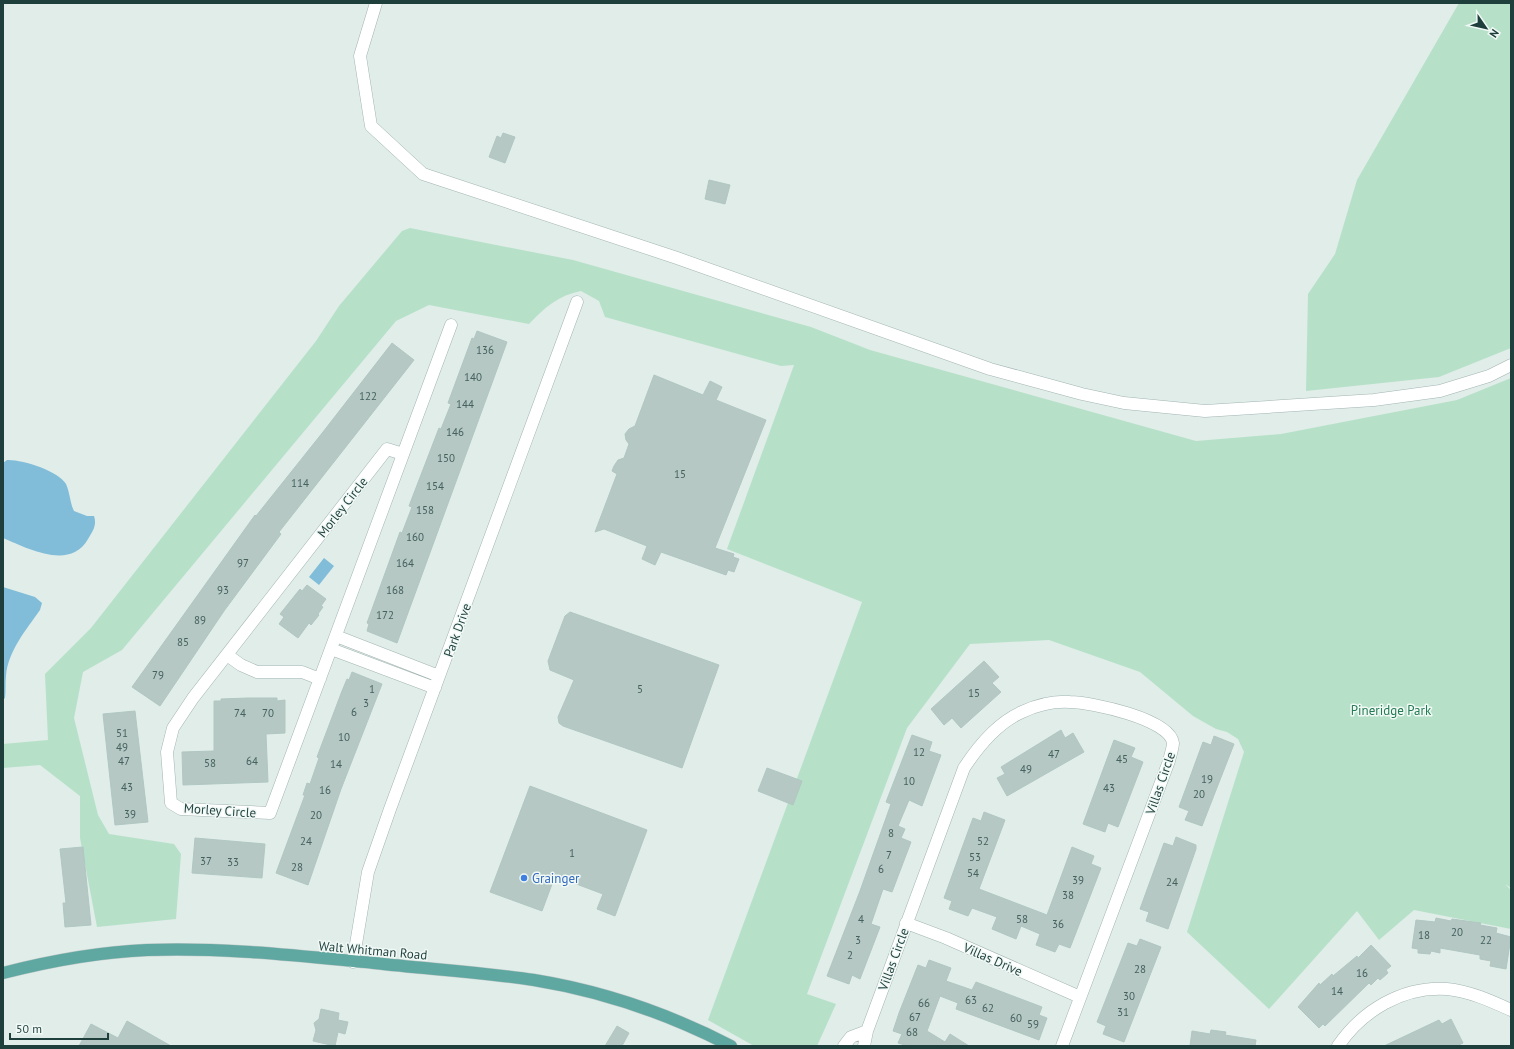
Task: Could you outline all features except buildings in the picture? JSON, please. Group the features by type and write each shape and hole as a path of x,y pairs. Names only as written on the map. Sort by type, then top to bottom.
{"main road":[{"name":"Walt Whitman Road","path":"3,974 48,962 146,950 199,950 353,962 534,980 591,992 659,1013 708,1034 731,1046"}],"street":[{"path":"376,3 360,56 371,126 423,174 677,258 990,369 1082,394 1124,403 1205,411 1374,400 1440,391 1488,376 1511,365"},
{"name":"Park Drive","path":"353,962 368,872 578,302"},
{"name":"Morley Circle","path":"403,454 387,449 193,698 173,728 167,752 171,803 181,809 270,813 451,325"},
{"path":"336,636 440,676"},
{"path":"331,649 435,688"},
{"path":"227,655 241,665 257,672 302,672 320,679"},
{"name":"Villas Circle","path":"864,1046 867,1031 964,768 987,737 1004,723 1022,712 1044,704 1069,702 1110,707 1158,725 1169,734 1173,744 1169,761 1062,1046"},
{"name":"Villas Drive","path":"906,923 946,938 1080,997"},
{"path":"1338,1046 1348,1032 1362,1017 1378,1006 1399,996 1422,991 1447,989 1475,996 1511,1010"},
{"path":"844,1046 851,1037 867,1031"}],"green space":[{"path":"1459,3 1511,3 1511,348 1439,377 1306,391 1308,294 1335,254 1357,180"},
{"name":"Pineridge Park","path":"410,228 573,260 811,327 870,350 1196,441 1281,434 1457,400 1511,378 1511,888 1505,884 1511,890 1511,929 1414,910 1379,940 1357,911 1269,1009 1187,932 1244,752 1238,739 1227,732 1216,729 1193,716 1140,672 1049,640 970,644 907,728 807,994 836,1004 817,1046 754,1046 708,1020 862,602 727,549 794,365 781,366 605,317 599,301 581,291 573,293 552,303 529,324 429,305 396,321 122,650 83,672 74,718 98,815 109,834 174,844 181,854 176,919 97,927 80,838 80,796 40,765 3,768 3,744 48,740 45,674 91,628 316,341 339,306 402,231"}],"water":[{"path":"7,460 30,464 48,470 56,475 66,484 74,511 87,516 94,516 95,525 93,531 80,549 70,554 48,554 24,547 3,538 3,463"},
{"path":"324,558 334,566 319,585 309,577"},
{"path":"3,587 35,597 42,603 40,610 18,641 10,658 7,667 5,698 3,700"}],"place":[{"name":"Grainger","path":"524,878"}]}
